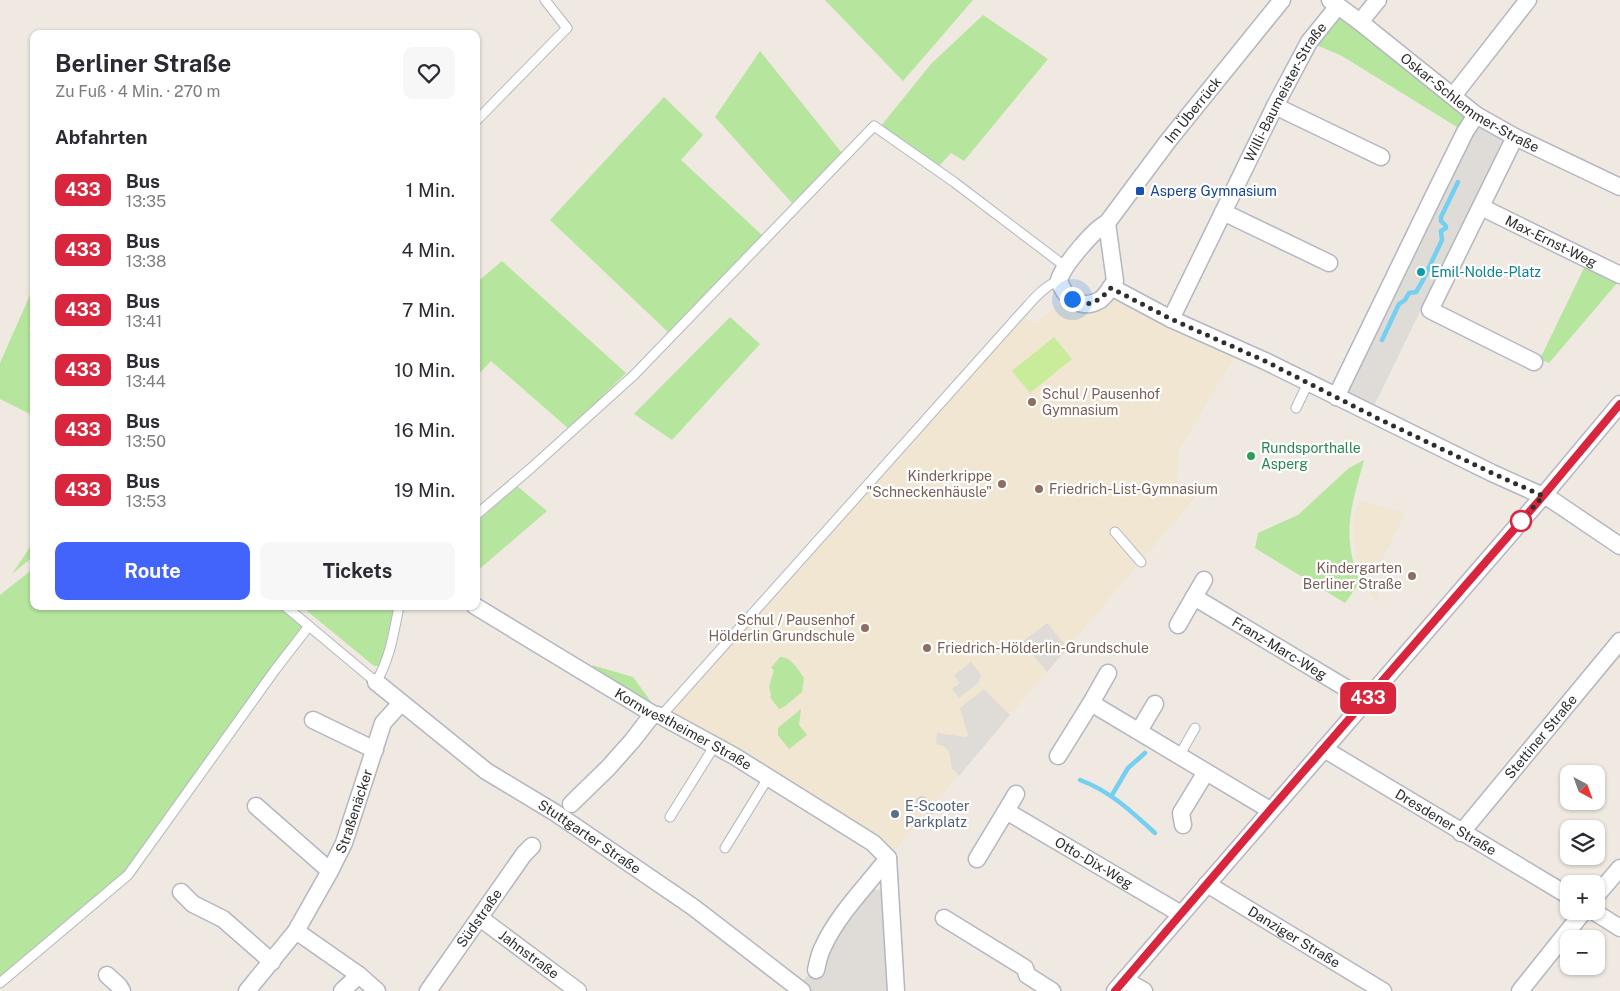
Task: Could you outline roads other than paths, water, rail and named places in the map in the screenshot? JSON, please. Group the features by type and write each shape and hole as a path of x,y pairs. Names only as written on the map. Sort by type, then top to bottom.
{"street":[{"name":"Im Überrück","path":"1063,273 1098,227 1107,223 1168,141 1282,0"},
{"path":"1360,22 1378,0"},
{"path":"1453,96 1528,0"},
{"name":"Oskar-Schlemmer-Straße","path":"1334,3 1476,115 1515,137 1620,188"},
{"name":"Willi-Baumeister-Straße","path":"1171,319 1275,106 1309,42 1334,3"},
{"path":"1275,106 1381,158"},
{"path":"1336,397 1445,172 1465,132 1476,115"},
{"path":"1515,137 1430,310 1534,362"},
{"name":"Max-Ernst-Weg","path":"1481,207 1620,275"},
{"path":"1224,212 1329,263"},
{"path":"1063,273 1062,291 1075,302 1092,303 1101,299 1111,288 1115,281 1107,223"},
{"path":"1111,288 1171,319 1240,349 1492,473 1552,500 1620,546"},
{"path":"1144,991 1120,985 1543,496 1620,404"},
{"path":"1178,625 1204,580"},
{"name":"Franz-Marc-Weg","path":"1194,597 1366,700"},
{"name":"Kornwestheimer Straße","path":"480,609 657,715 715,745 873,843 888,858"},
{"name":"Stettiner Straße","path":"1461,833 1620,641"},
{"path":"1058,756 1108,673"},
{"name":"Stuttgarter Straße","path":"376,682 486,771 554,812 693,907 802,991"},
{"name":"Straßenäcker","path":"247,991 296,931 330,871 344,843 384,723 401,703"},
{"path":"1091,703 1270,810"},
{"path":"1139,731 1155,704"},
{"path":"571,804 608,768 657,715"},
{"name":"Straßenäcker","path":"313,720 375,750"},
{"name":"Dresdener Straße","path":"1324,749 1560,891"},
{"path":"1183,825 1181,813 1206,772"},
{"path":"977,859 1016,794"},
{"name":"Straßenäcker","path":"256,806 330,871"},
{"name":"Otto-Dix-Weg","path":"1006,811 1180,914"},
{"name":"Südstraße","path":"428,991 524,854 532,846"},
{"path":"816,970 822,948 843,915 888,858"},
{"path":"888,858 896,991"},
{"path":"1605,886 1620,868"},
{"name":"Danziger Straße","path":"1207,884 1383,991"},
{"path":"181,892 193,904 224,919 272,962"},
{"name":"Jahnstraße","path":"480,918 578,991"},
{"path":"944,918 1025,968 1027,975 1052,991"},
{"path":"1605,919 1620,928"},
{"path":"1520,991 1577,920"},
{"path":"296,931 359,975 377,991"},
{"path":"342,991 359,975"},
{"path":"107,976 122,991"}],"lane":[{"path":"480,117 567,28 544,0"},
{"path":"480,512 530,469 634,374 874,126 954,182 1063,273 1015,319 657,715"},
{"path":"1296,408 1308,383"},
{"path":"1115,532 1141,562"},
{"path":"290,610 376,682 383,671 399,610"},
{"path":"0,983 128,875 275,670 309,626"},
{"path":"1179,756 1195,728"},
{"path":"670,817 715,745"},
{"path":"725,848 768,778"},
{"path":"922,802 930,809"}],"waterway":[{"path":"1382,340 1399,304 1405,300 1409,293 1416,292 1422,282 1442,240 1441,231 1446,226 1441,221 1441,217 1458,182"},
{"path":"1112,795 1128,768 1145,753"},
{"path":"1080,780 1111,796 1129,809 1155,833"}],"place":[{"name":"Asperg Gymnasium","path":"1140,191"},
{"name":"Emil-Nolde-Platz","path":"1421,272"},
{"name":"Schul / Pausenhof Gymnasium","path":"1032,402"},
{"name":"Rundsporthalle Asperg","path":"1251,456"},
{"name":"Kinderkrippe \"Schneckenhäusle\"","path":"1002,484"},
{"name":"Friedrich-List-Gymnasium","path":"1039,489"},
{"name":"Kindergarten Berliner Straße","path":"1412,576"},
{"name":"Schul / Pausenhof Hölderlin Grundschule","path":"865,628"},
{"name":"Friedrich-Hölderlin-Grundschule","path":"927,648"},
{"name":"E-Scooter Parkplatz","path":"895,814"}]}
